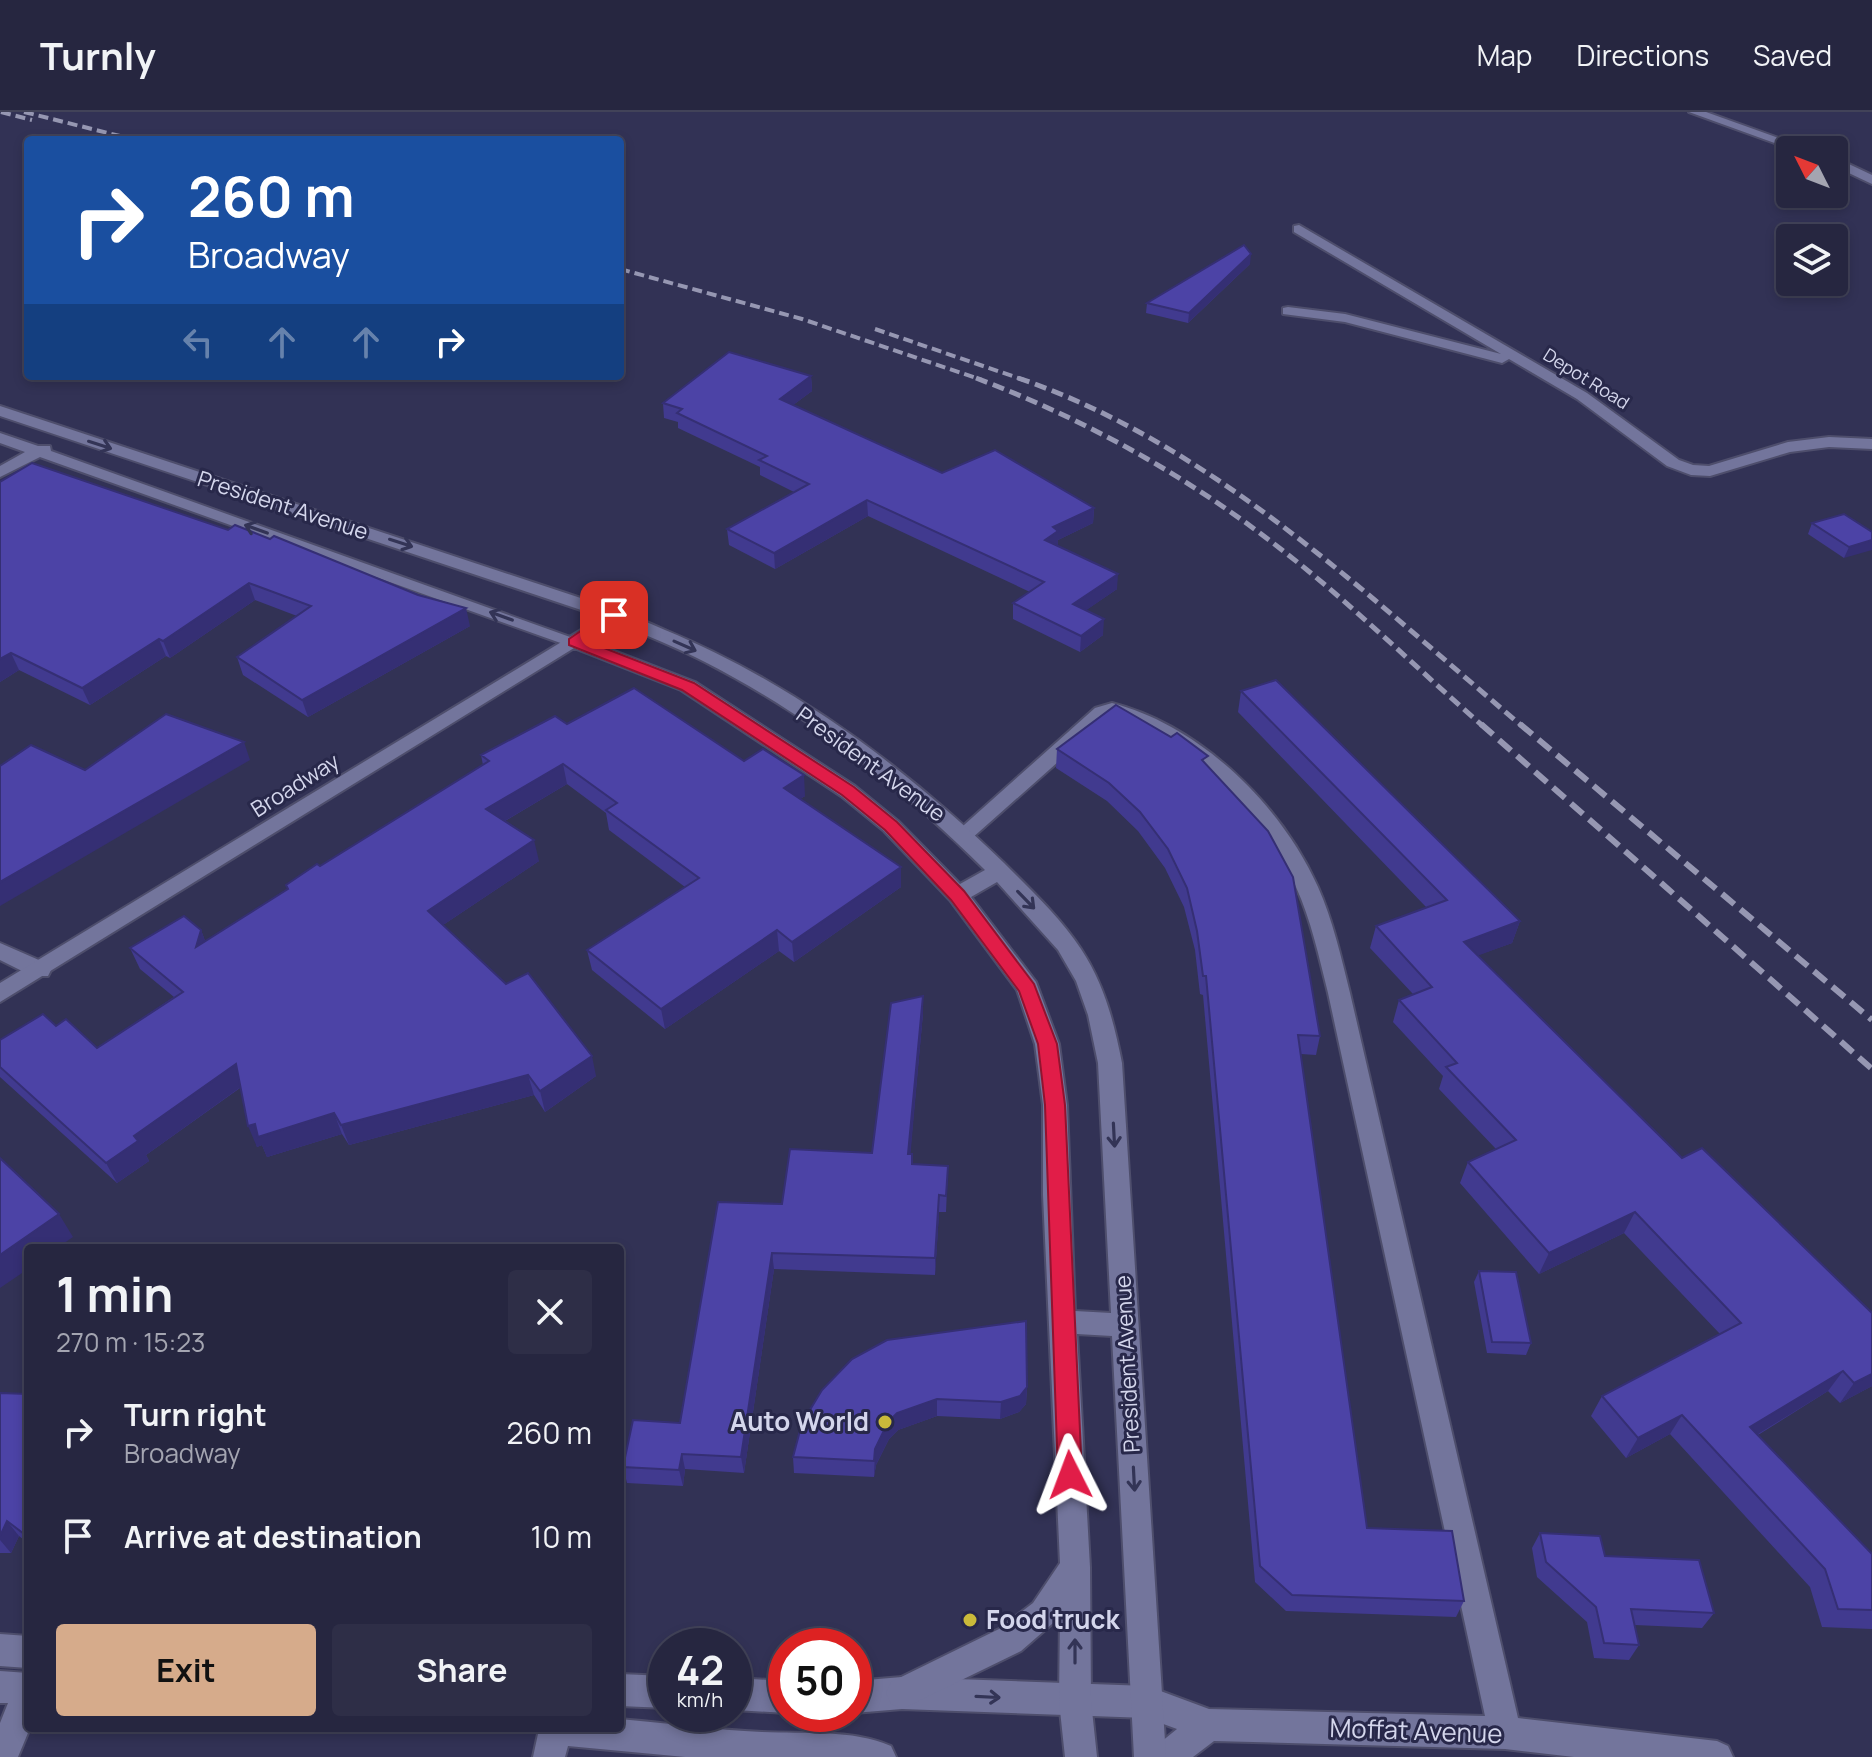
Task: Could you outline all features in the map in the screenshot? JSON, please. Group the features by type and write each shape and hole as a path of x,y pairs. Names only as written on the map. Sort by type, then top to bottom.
{"street":[{"path":"1695,112 1776,140"},
{"path":"1848,168 1872,180"},
{"name":"Depot Road","path":"1299,229 1582,396 1673,463 1691,470 1710,471 1788,447 1829,442 1872,444"},
{"path":"1288,311 1345,318 1523,363"},
{"name":"President Avenue","path":"0,411 614,615 722,663 801,711 889,772 964,834 1060,938 1083,971 1101,1018 1110,1063 1150,1757"},
{"path":"0,472 70,435"},
{"name":"President Avenue","path":"0,438 575,642 688,686 848,791 891,826 958,895 1028,988 1047,1044 1055,1105 1075,1567 1075,1701 1081,1757"},
{"name":"Broadway","path":"0,994 575,642 614,615"},
{"path":"964,834 1102,712 1112,709 1171,735 1202,758 1269,823 1306,884 1339,993 1505,1733"},
{"path":"958,895 999,871"},
{"path":"0,951 40,970"},
{"path":"1063,1322 1125,1325"},
{"path":"902,1693 1010,1640 1044,1614 1075,1567"},
{"path":"0,1650 24,1652"},
{"path":"0,1687 24,1689"},
{"path":"624,1690 648,1691"},
{"name":"Moffat Avenue","path":"872,1696 902,1693 1147,1702 1209,1725 1505,1733 1717,1757"},
{"path":"2,1757 24,1705"},
{"path":"1167,1757 1209,1725"},
{"path":"549,1757 552,1732"},
{"path":"594,1732 759,1748 840,1750 880,1757"}],"building":[{"path":"1244,245 1251,254 1189,313 1147,303"},
{"path":"729,352 811,376 780,399 942,473 995,450 1094,508 1053,527 1058,531 1045,540 1118,574 1073,604 1104,619 1081,636 1013,603 1044,582 867,500 774,553 727,529 809,484 759,460 767,456 677,413 682,409 663,403"},
{"path":"32,463 228,530 235,525 270,539 274,536 418,595 466,608 302,700 237,657 311,606 249,583 163,641 159,639 82,688 11,653 0,659 0,482"},
{"path":"1844,514 1872,532 1872,540 1849,547 1812,523"},
{"path":"1276,680 1520,921 1464,942 1682,1158 1702,1148 1872,1313 1872,1374 1854,1383 1843,1371 1750,1427 1872,1554 1872,1610 1838,1609 1825,1569 1682,1415 1638,1438 1602,1396 1741,1323 1635,1212 1549,1253 1468,1162 1516,1140 1446,1067 1457,1063 1399,1000 1432,987 1376,926 1447,900 1241,691"},
{"path":"634,688 744,761 763,749 804,775 784,788 901,867 792,942 777,930 661,1009 587,950 699,878 606,810 617,803 563,764 486,809 534,840 428,911 506,984 528,973 592,1056 540,1091 528,1075 341,1125 334,1113 258,1137 255,1124 248,1126 236,1064 134,1136 138,1141 106,1163 0,1067 0,1040 43,1014 56,1026 66,1019 97,1048 183,992 130,948 184,916 201,930 196,947 288,889 286,885 317,864 320,866 489,761 481,755 555,716 567,724"},
{"path":"1116,705 1171,737 1177,733 1208,756 1202,760 1268,831 1293,877 1320,1036 1298,1035 1367,1528 1452,1531 1464,1601 1292,1595 1260,1566 1206,976 1203,976 1187,888 1168,849 1140,812 1109,783 1057,749"},
{"path":"166,714 244,742 0,882 0,766 31,745 85,770"},
{"path":"923,996 908,1154 912,1154 912,1164 948,1166 946,1196 939,1195 935,1258 772,1253 741,1457 682,1454 679,1470 624,1467 633,1420 680,1423 718,1202 782,1204 790,1149 872,1153 891,1003"},
{"path":"0,1158 59,1214 0,1255"},
{"path":"1479,1271 1516,1272 1531,1343 1492,1342"},
{"path":"1026,1321 1027,1387 1020,1396 1001,1402 937,1399 897,1413 888,1422 875,1449 874,1461 793,1457 802,1423 822,1390 852,1359 887,1340"},
{"path":"0,1393 24,1394 24,1534 7,1521 0,1536"},
{"path":"1540,1533 1600,1536 1605,1556 1699,1560 1714,1613 1631,1609 1639,1645 1604,1643 1596,1607 1546,1562"}],"railway":[{"path":"1,112 32,120"},
{"path":"24,112 120,136"},
{"path":"624,270 802,319 982,380"},
{"path":"875,329 1024,380"},
{"path":"976,378 1058,412 1136,452 1211,498 1308,571 1483,726"},
{"path":"1018,378 1089,407 1157,442 1222,483 1346,577 1522,726"},
{"path":"1481,724 1872,1069"},
{"path":"1520,724 1872,1020"}],"place":[{"name":"Auto World","path":"885,1422"},
{"name":"Food truck","path":"970,1620"}],"route":[{"path":"614,615 575,642 688,686 848,791 891,826 958,895 1028,988 1047,1044 1055,1105 1056,1195 1070,1475"}]}
